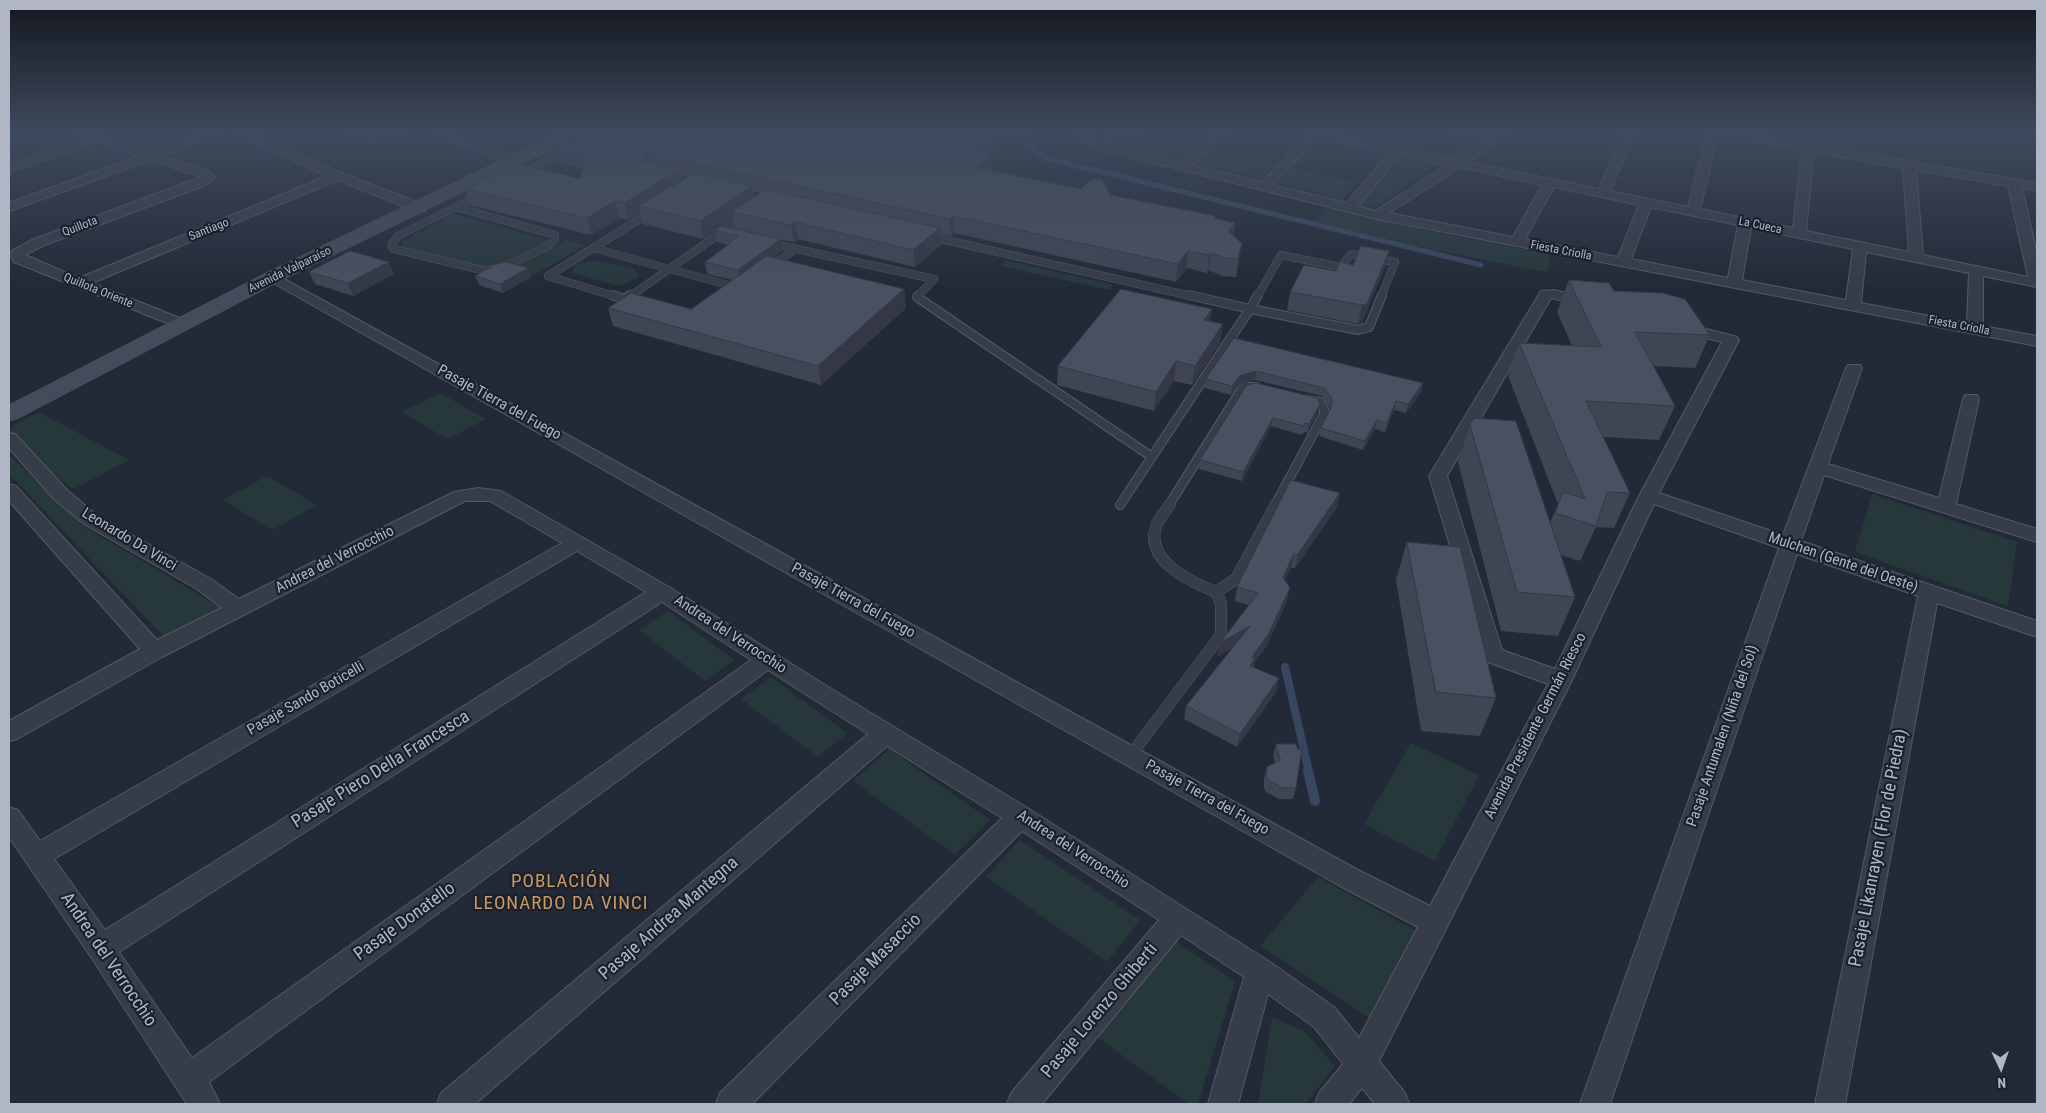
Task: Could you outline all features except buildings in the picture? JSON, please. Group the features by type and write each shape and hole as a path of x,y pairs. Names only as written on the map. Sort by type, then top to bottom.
{"main road":[{"name":"Avenida Valparaíso","path":"9,414 273,277 420,208 479,184"}],"street":[{"path":"9,207 74,184"},
{"name":"Quillota","path":"13,254 37,243 197,184"},
{"name":"Santiago","path":"79,283 319,184"},
{"path":"358,184 420,208"},
{"name":"Fiesta Criolla","path":"1261,184 1378,215 1516,243 2037,341"},
{"path":"1350,208 1370,184"},
{"path":"1378,215 1426,184"},
{"path":"1516,243 1549,184"},
{"name":"La Cueca","path":"1559,184 2037,283"},
{"path":"1603,193 1607,184"},
{"path":"1693,212 1701,184"},
{"path":"1799,234 1804,184"},
{"path":"1910,184 1916,258"},
{"path":"2014,184 2037,283"},
{"path":"2019,184 2037,187"},
{"path":"1623,263 1646,202"},
{"path":"1734,284 1745,222"},
{"path":"1853,305 1860,246"},
{"name":"Quillota Oriente","path":"13,254 20,259 182,324"},
{"path":"1975,329 1976,270"},
{"name":"Pasaje Tierra del Fuego","path":"273,277 1349,878 1435,922"},
{"path":"1561,680 1493,655 1438,476 1546,294 1554,294 1600,306"},
{"name":"Avenida Presidente Germán Riesco","path":"1330,1104 1362,1063 1561,680 1648,496 1731,340 1666,323"},
{"name":"Pasaje Antumalen (Niña del Sol)","path":"1595,1104 1790,544 1854,368"},
{"path":"1946,507 1972,399"},
{"name":"Leonardo Da Vinci","path":"9,438 61,495 91,520 204,584 238,609"},
{"path":"1818,467 2037,536"},
{"path":"9,490 154,651"},
{"name":"Andrea del Verrocchio","path":"9,732 154,651 461,496 469,494 494,495 662,592 1020,816 1260,971 1324,1017 1394,1104"},
{"name":"Mulchen (Gente del Oeste)","path":"1648,496 2037,630"},
{"name":"Pasaje Sando Boticelli","path":"37,856 576,543"},
{"name":"Pasaje Piero Della Francesca","path":"101,948 662,592"},
{"name":"Pasaje Likanrayen (Flor de Piedra)","path":"1830,1104 1929,592"},
{"name":"Pasaje Donatello","path":"188,1079 768,660"},
{"name":"Pasaje Andrea Mantegna","path":"452,1104 886,733"},
{"name":"Pasaje Masaccio","path":"731,1104 1020,816"},
{"name":"Andrea del Verrocchio","path":"9,817 101,948 204,1104"},
{"name":"Pasaje Lorenzo Ghiberti","path":"1022,1104 1178,918"},
{"path":"1223,1104 1260,971"}],"lane":[{"path":"456,207 555,235 555,239 548,246 506,266 486,271 394,249 391,246 398,236 489,190"},
{"path":"657,208 548,276 625,299 753,211"},
{"path":"722,232 731,234"},
{"path":"922,235 1250,309 1358,330 1369,327 1394,262 1351,254 1341,267 1281,255 1250,309 1120,505"},
{"path":"759,240 934,280 917,296 1152,457"},
{"path":"593,248 740,289 748,283"},
{"path":"764,272 796,249"},
{"path":"1130,756 1221,635 1221,604 1216,592 1196,584 1173,571 1155,544 1157,525 1241,390 1254,386 1264,389"},
{"path":"1216,592 1236,579 1324,414 1324,408 1320,402 1301,398"}],"shaded area":[{"path":"1281,184 1357,184 1342,200"},
{"path":"1378,184 1408,184 1374,208 1359,205"},
{"path":"1327,207 1428,231 1550,254 1547,272 1398,243 1315,222"},
{"path":"454,214 545,239 547,242 500,265 484,268 404,247 401,242"},
{"path":"566,240 586,245 530,277 506,270"},
{"path":"1005,260 1113,285 1109,290 1001,266"},
{"path":"598,261 635,269 640,277 619,286 572,273 575,265"},
{"path":"440,393 486,419 447,439 402,412"},
{"path":"40,412 129,460 76,488 71,488 39,462 9,431 18,422"},
{"path":"9,454 83,526 223,609 165,638 9,474"},
{"path":"267,476 317,505 272,530 223,500"},
{"path":"1872,494 2017,542 2008,606 1855,552"},
{"path":"668,611 734,660 705,681 639,630"},
{"path":"771,677 847,733 818,757 741,699"},
{"path":"1411,743 1479,775 1435,861 1364,824"},
{"path":"889,749 990,820 955,855 853,781"},
{"path":"1020,840 1140,920 1107,962 986,877"},
{"path":"1318,877 1418,932 1383,1027 1260,946"},
{"path":"1172,939 1235,981 1198,1104 1189,1104 1093,1034"},
{"path":"1272,1017 1304,1031 1335,1066 1306,1104 1258,1104"}],"waterway":[{"path":"1151,184 1481,265"},
{"path":"1285,667 1309,772"},
{"path":"1308,771 1315,801"}],"district":[{"name":"POBLACIÓN LEONARDO DA VINCI","path":"561,893"}]}
